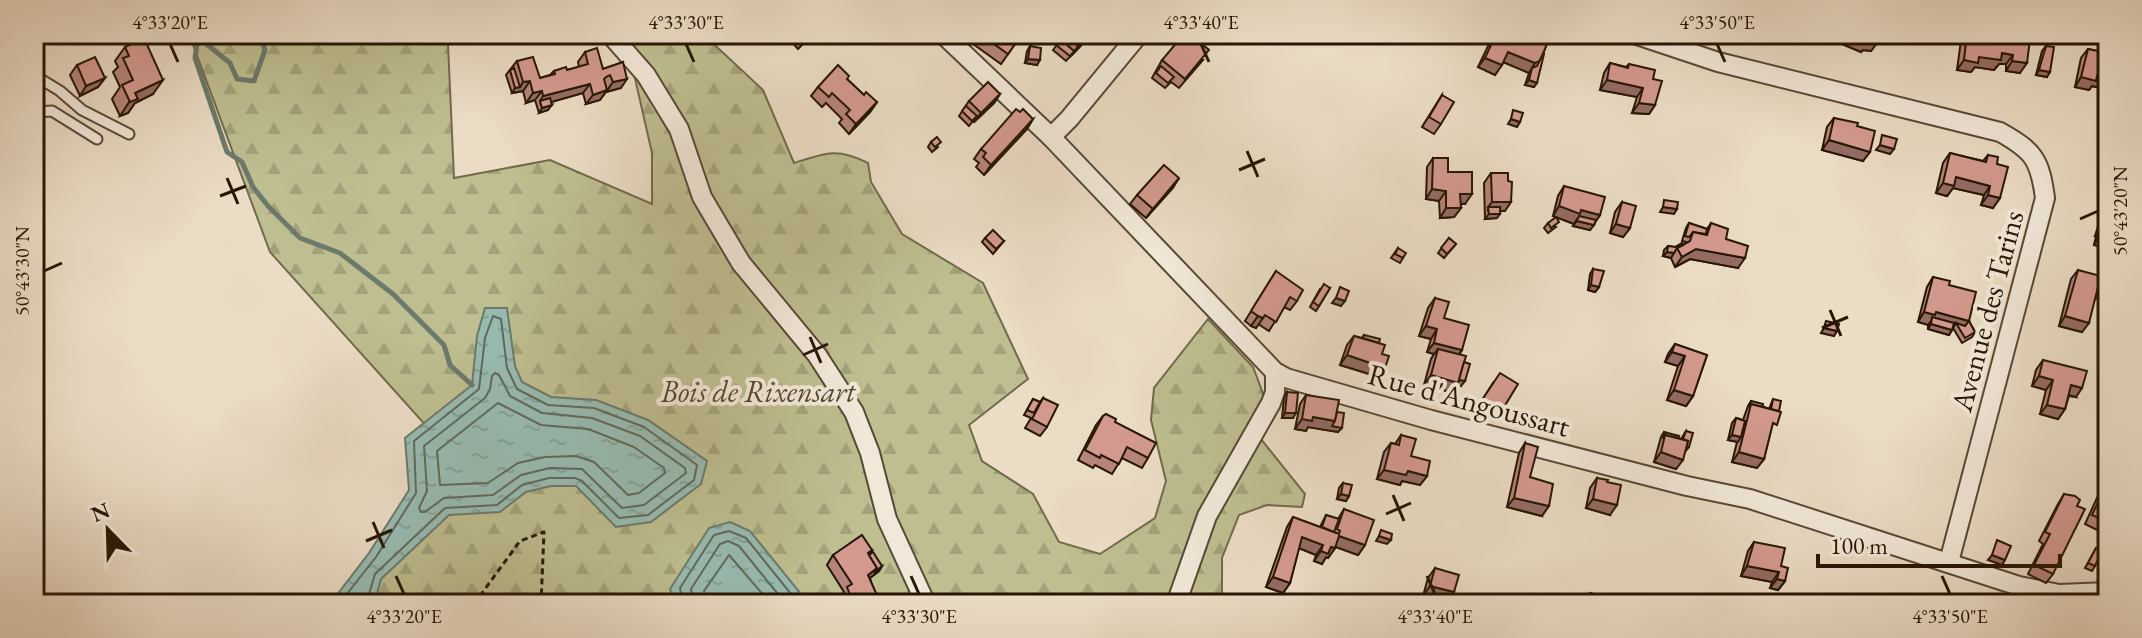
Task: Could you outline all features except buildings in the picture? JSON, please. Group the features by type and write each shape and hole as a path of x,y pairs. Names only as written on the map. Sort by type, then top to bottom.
{"street":[{"path":"610,34 646,75 679,129 702,197 741,263 817,355 854,412 870,453 887,519 926,604"},
{"name":"Rue d'Angoussart","path":"943,34 1051,137 1275,372 1307,386 1431,420 1687,486 1750,499 2019,586 2079,595 2108,592"},
{"path":"1051,137 1139,34"},
{"name":"Avenue des Tarins","path":"1634,34 1668,39 1718,62 2000,132 2027,147 2041,169 2045,198 1949,562"},
{"path":"1176,604 1207,516 1271,403 1275,392 1275,372"}],"lane":[{"path":"34,75 82,110 129,134"},
{"path":"34,112 52,111 97,139"}],"path":[{"path":"474,604 520,541 544,532 541,604"}],"green space":[{"name":"Bois de Rixensart","path":"189,34 462,34 448,44 454,178 550,160 652,204 652,153 634,74 601,34 703,34 763,90 794,163 839,153 868,163 871,182 902,234 983,283 1028,379 969,425 982,461 1033,494 1059,542 1100,554 1155,518 1166,481 1151,420 1154,388 1208,319 1253,367 1267,404 1260,438 1305,494 1302,507 1267,505 1239,515 1222,558 1222,604 338,604 456,459 270,252"}],"water":[{"path":"485,308 507,308 515,366 522,382 551,397 596,400 648,420 707,461 701,484 651,522 616,527 576,486 551,486 526,492 500,512 449,515 381,579 374,604 330,604 369,553 409,490 405,438 472,385 477,336"},
{"path":"730,522 750,531 809,604 676,604 670,589 709,528"}],"waterway":[{"path":"259,34 265,50 254,81 237,79 230,63 198,37 195,58 227,152 242,162 253,187 300,238 340,253 393,294 444,345 450,365 472,385"}]}
